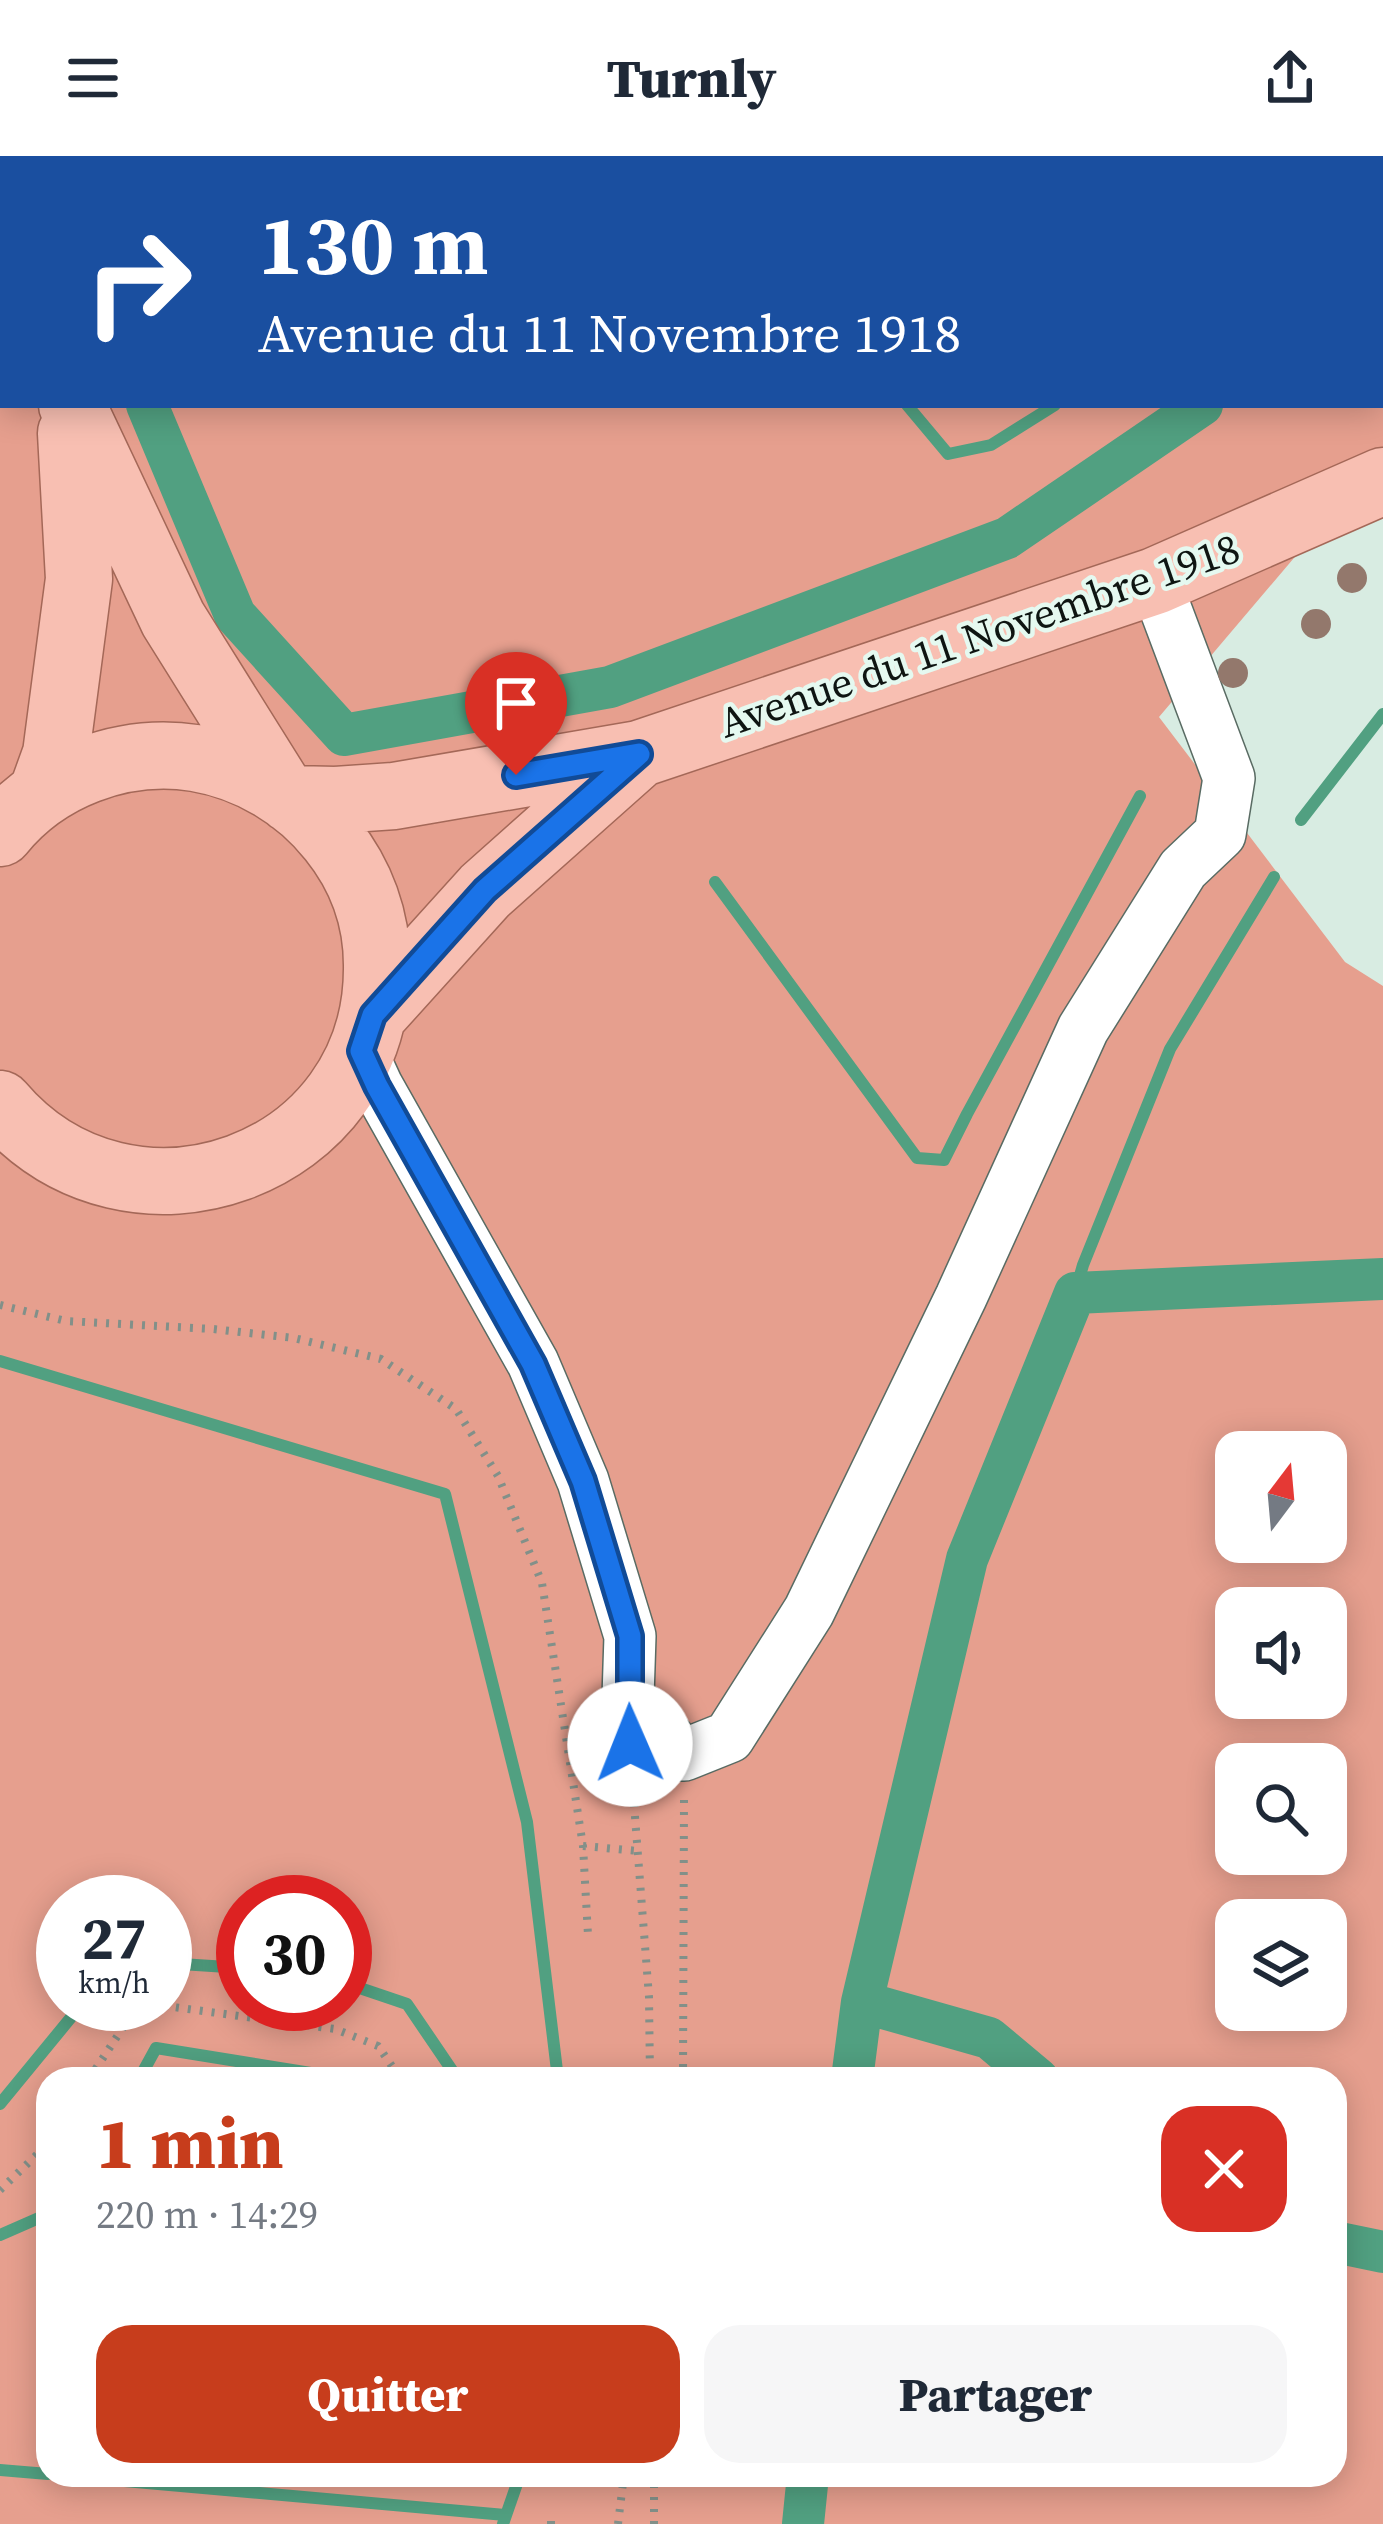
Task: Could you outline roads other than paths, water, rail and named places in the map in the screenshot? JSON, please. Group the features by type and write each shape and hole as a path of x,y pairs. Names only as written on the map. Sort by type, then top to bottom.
{"main road":[{"path":"21,813 56,754 79,579 71,408"},
{"path":"72,408 173,619 285,794"},
{"name":"Avenue du 11 Novembre 1918","path":"285,794 336,800 394,796 639,754 1154,581 1383,481"},
{"name":"Avenue du 11 Novembre 1918","path":"0,1104 39,1141 68,1159 134,1180 204,1178 270,1154 324,1111 345,1083 367,1033 485,890 639,754"},
{"path":"21,813 70,778 99,766 160,756 223,764 252,774 285,794 321,825 359,881 377,947 377,981 367,1033"}],"street":[{"path":"628,1697 684,1755 729,1738 809,1611 962,1297 1083,1029 1183,868 1220,834 1228,778 1154,581"},
{"path":"367,1033 377,1086 533,1364 583,1481 630,1636 631,1761"}],"waterway":[{"path":"148,408 235,615 344,735 610,687 1007,538 1198,408"},
{"path":"910,408 948,454 991,445 1050,408"},
{"path":"1301,820 1383,714"},
{"path":"715,882 917,1158 944,1160 1140,796"},
{"path":"1075,1293 1170,1049 1274,877"},
{"path":"854,2067 862,2002 967,1559 1075,1293 1383,1279"},
{"path":"0,1361 445,1494 527,1822 557,2067"},
{"path":"192,1965 216,1966"},
{"path":"372,1992 407,2004 450,2067"},
{"path":"862,2002 989,2038 1024,2067"},
{"path":"0,2104 60,2031"},
{"path":"146,2067 156,2048 274,2067"},
{"path":"0,2235 36,2219"},
{"path":"1347,2244 1383,2252"},
{"path":"0,2470 36,2473"},
{"path":"191,2487 505,2515"},
{"path":"503,2524 516,2487"},
{"path":"803,2524 807,2487"}]}
